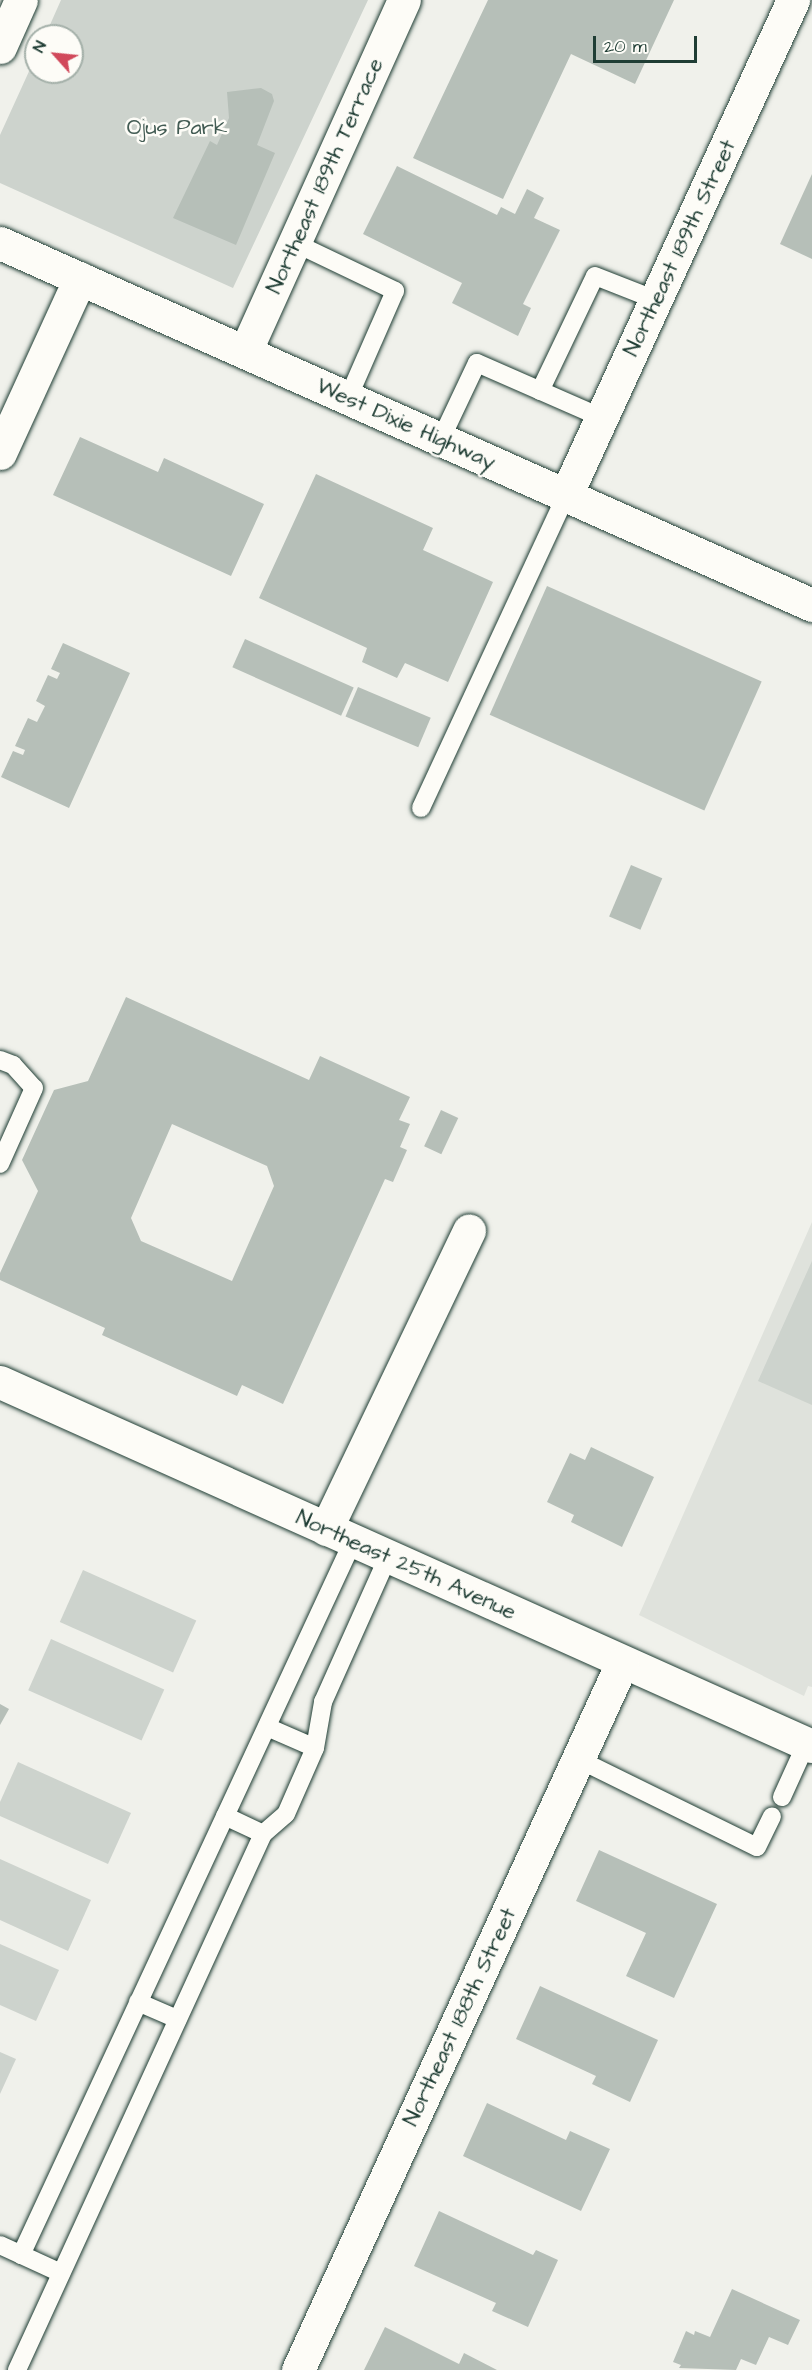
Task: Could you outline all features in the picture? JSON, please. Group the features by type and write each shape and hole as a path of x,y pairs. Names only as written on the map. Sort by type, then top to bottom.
{"street":[{"path":"0,47 21,0"},
{"name":"Northeast 189th Terrace","path":"245,352 404,0"},
{"name":"Northeast 189th Street","path":"566,495 793,0"},
{"name":"West Dixie Highway","path":"0,243 812,605"},
{"path":"0,453 80,278"},
{"path":"339,1535 469,1231"},
{"name":"Northeast 25th Avenue","path":"0,1382 809,1745"},
{"name":"Northeast 188th Street","path":"298,2370 622,1663"}],"lane":[{"path":"295,243 395,291 348,398"},
{"path":"540,391 595,276 656,300"},
{"path":"441,440 477,363 602,418"},
{"path":"421,808 566,495"},
{"path":"0,1059 13,1065 34,1088 0,1164"},
{"path":"21,2255 267,1727 339,1535"},
{"path":"17,2370 263,1834 286,1814 315,1748 323,1702 388,1557"},
{"path":"267,1727 315,1748"},
{"path":"782,1797 809,1745"},
{"path":"578,1759 757,1847 772,1816"},
{"path":"225,1816 263,1834"},
{"path":"138,2002 177,2019"},
{"path":"0,2246 61,2273"}],"shaded area":[{"path":"812,1222 812,1687 808,1686 804,1696 639,1615"}],"green space":[{"name":"Ojus Park","path":"61,0 368,0 233,288 0,183 0,135 24,82 84,84 84,24 50,24"},
{"path":"812,1261 812,1405 758,1381"},
{"path":"83,1570 196,1620 173,1673 60,1622"},
{"path":"51,1639 164,1689 142,1741 28,1690"},
{"path":"18,1762 131,1813 108,1864 0,1816 0,1802"},
{"path":"0,1859 91,1900 68,1951 0,1920"},
{"path":"0,1944 59,1970 36,2021 0,2005"},
{"path":"0,2052 16,2059 0,2094"}],"building":[{"path":"488,0 674,0 635,84 571,54 503,199 413,158"},
{"path":"261,88 272,94 274,101 257,145 275,153 236,245 173,218 210,141 217,145 229,118 227,92"},
{"path":"397,166 497,215 501,207 515,214 527,189 544,198 534,218 560,230 523,304 531,308 518,336 452,303 462,283 363,234"},
{"path":"812,174 812,259 780,244"},
{"path":"80,437 158,472 164,458 264,504 231,576 53,495"},
{"path":"316,474 433,528 423,550 493,582 448,682 405,663 397,678 362,662 367,648 259,598"},
{"path":"547,586 762,682 704,810 490,715"},
{"path":"245,639 354,687 341,716 232,667"},
{"path":"63,643 130,673 69,808 1,777 13,751 23,755 25,750 15,746 28,718 37,722 45,706 36,701 48,675 57,679 60,673 51,669"},
{"path":"358,687 431,718 418,747 345,716"},
{"path":"631,865 662,878 640,930 609,917"},
{"path":"126,997 309,1080 320,1056 410,1097 399,1120 410,1124 400,1147 407,1150 393,1182 385,1179 283,1404 242,1385 237,1396 102,1335 105,1328 0,1280 0,1273 38,1191 22,1160 54,1090 88,1081","holes":["172,1124 267,1166 274,1186 232,1281 141,1241 131,1218"]},
{"path":"441,1110 458,1118 441,1154 424,1146"},
{"path":"591,1447 654,1477 622,1547 571,1522 574,1515 547,1502 570,1453 585,1460"},
{"path":"0,1704 9,1709 0,1725"},
{"path":"599,1850 717,1904 674,1998 626,1976 646,1933 576,1901"},
{"path":"540,1986 658,2040 630,2102 592,2084 596,2076 516,2039"},
{"path":"487,2103 566,2140 570,2131 610,2149 581,2211 463,2156"},
{"path":"439,2211 533,2255 536,2250 558,2260 528,2327 492,2311 496,2303 414,2266"},
{"path":"732,2289 800,2320 788,2345 769,2337 756,2365 741,2359 736,2370 679,2368 681,2365 673,2362 686,2331 694,2335 695,2331 710,2337"},
{"path":"385,2327 459,2364 464,2353 497,2370 364,2370"}]}
